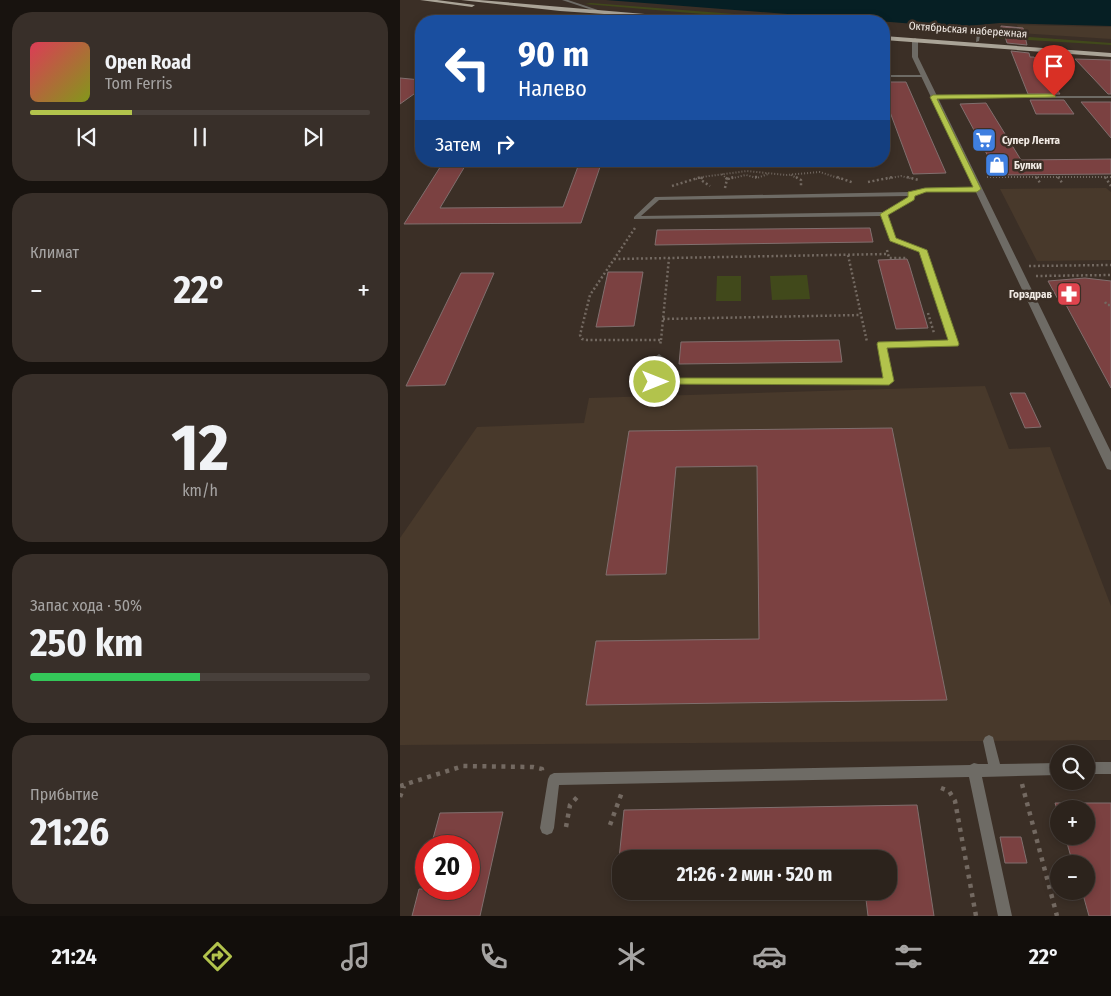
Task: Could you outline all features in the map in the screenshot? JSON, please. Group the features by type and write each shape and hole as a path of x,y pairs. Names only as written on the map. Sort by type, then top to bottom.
{"main road":[{"path":"422,0 571,15"},
{"path":"463,0 560,10 643,15"},
{"name":"Октябрьская набережная","path":"890,33 978,36 1111,49"},
{"name":"Октябрьская набережная","path":"890,38 1111,56"}],"street":[{"path":"915,40 915,57 923,76 1111,464"}],"lane":[{"path":"564,0 602,12"},
{"path":"570,10 577,5"},
{"path":"978,36 990,31 1018,31"},
{"path":"1040,51 1051,75"},
{"path":"890,76 923,76"},
{"path":"1054,96 1060,103"},
{"path":"933,97 1111,97"},
{"path":"911,194 912,198 884,214 636,218 657,198 911,194 925,190 977,189"},
{"path":"659,357 655,382 889,381 881,344 954,344 922,250 893,240 884,214"},
{"path":"989,741 995,769"},
{"path":"547,828 554,779 1050,768"},
{"path":"1095,768 1111,768"},
{"path":"974,769 1005,916"}],"path":[{"path":"671,186 722,174 747,171 791,175 820,172 850,180 855,184 846,186"},
{"path":"722,174 727,179"},
{"path":"727,179 746,175 758,178 771,174"},
{"path":"791,175 801,180 801,186 797,186"},
{"path":"862,183 901,176 920,180"},
{"path":"986,176 1111,177"},
{"path":"1036,177 1041,184"},
{"path":"1058,177 1063,184"},
{"path":"1104,177 1111,186"},
{"path":"702,178 701,180 704,184 712,186"},
{"path":"725,189 727,179"},
{"path":"721,189 732,186"},
{"path":"640,221 590,295 580,335 582,339 661,340"},
{"path":"886,246 889,258 911,258"},
{"path":"614,260 888,254"},
{"path":"848,255 868,347"},
{"path":"659,357 669,258"},
{"path":"1016,266 1111,265"},
{"path":"1036,276 1090,277 1111,275"},
{"path":"1106,302 1107,305 1111,304"},
{"path":"926,308 934,337"},
{"path":"664,319 861,315"},
{"path":"400,797 402,786 463,766 533,767 542,769 540,777"},
{"path":"1012,782 1031,782"},
{"path":"1021,782 1057,916"},
{"path":"938,787 949,791 955,802 976,916"},
{"path":"610,825 623,790 614,790"},
{"path":"566,827 570,805 582,793"}],"shaded area":[{"path":"1017,25 1111,27 1111,39 1019,33"},
{"path":"1106,188 1111,192 1111,260 1037,261 1000,189"},
{"path":"985,386 1009,449 1050,447 1111,606 1111,740 400,745 400,538 477,427 584,423 589,398"}],"green space":[{"path":"591,3 747,15 714,15 585,4"},
{"path":"988,34 1111,43 1111,45 996,38"},
{"path":"807,275 810,299 772,300 770,276"},
{"path":"717,276 741,276 741,301 716,301"}],"water":[{"path":"606,0 1111,0 1111,26 1000,23 954,27 890,22 890,15 799,15"}],"building":[{"path":"1001,26 1023,28 1027,45 1007,43 1004,33 1021,33 1023,31 1019,28 1001,28"},
{"path":"1011,51 1029,53 1030,57 1034,57 1060,94 1028,94"},
{"path":"1075,59 1111,60 1111,94 1108,94"},
{"path":"400,78 415,79 415,93 400,104"},
{"path":"890,82 906,82 946,173 913,174 890,112"},
{"path":"1030,100 1064,100 1074,114 1036,114"},
{"path":"1081,102 1111,102 1111,138"},
{"path":"986,103 1021,160 1111,159 1111,174 994,175 987,160 990,160 960,104"},
{"path":"440,167 464,167 440,208 563,207 578,167 600,167 581,223 404,224"},
{"path":"870,228 873,242 655,245 657,230"},
{"path":"907,259 928,328 896,329 878,260"},
{"path":"608,272 643,272 634,326 596,327"},
{"path":"461,273 494,273 445,385 406,386"},
{"path":"1085,278 1111,281 1111,388 1065,303 1060,303 1048,281"},
{"path":"839,340 842,362 679,364 681,342"},
{"path":"1010,393 1025,393 1041,427 1025,428"},
{"path":"892,428 947,700 586,705 596,641 759,639 757,466 676,467 666,574 606,575 629,431"},
{"path":"1095,803 1111,803 1111,916 1089,916 1085,900 1095,900 1095,855 1070,855 1068,845 1095,845"},
{"path":"917,805 934,916 868,916 866,900 897,900 897,850 620,850 624,810"},
{"path":"503,812 480,916 412,916 416,900 480,900 480,835 434,835 440,813"},
{"path":"1000,837 1021,837 1027,863 1005,863"}],"place":[{"name":"Супер Лента","path":"984,140"},
{"name":"Булки","path":"997,165"},
{"name":"Горздрав","path":"1069,294"}],"route":[{"path":"655,382 889,381 881,344 954,344 922,250 893,240 884,214 912,198 911,194 925,190 977,189 933,97 1054,96"}]}
